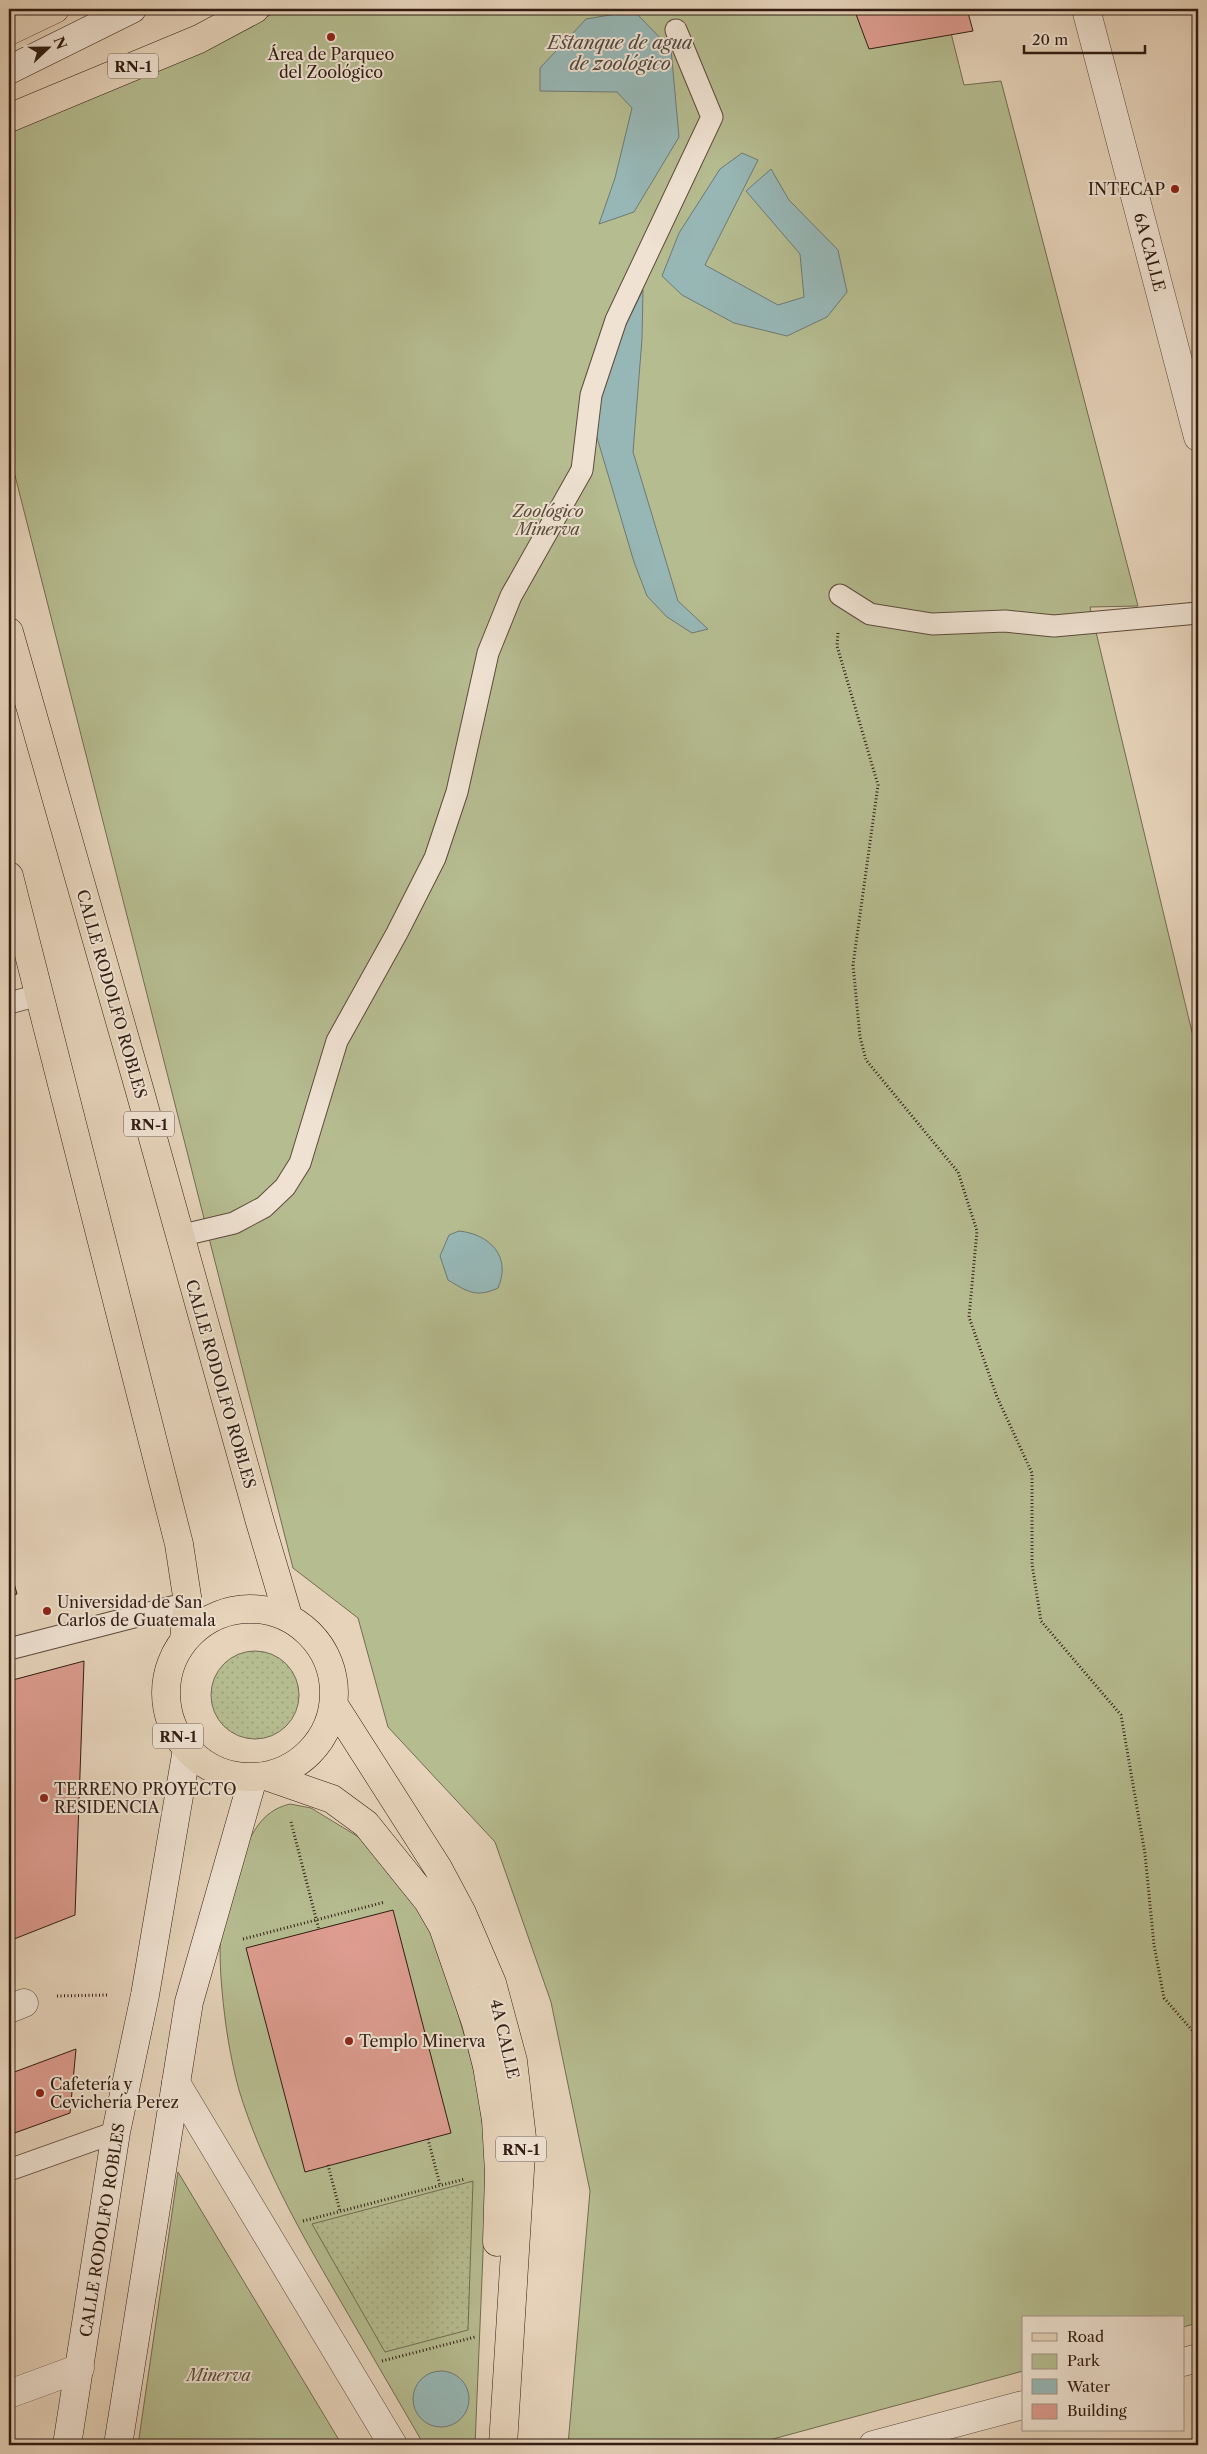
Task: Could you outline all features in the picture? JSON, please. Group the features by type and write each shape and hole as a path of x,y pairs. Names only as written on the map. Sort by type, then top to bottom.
{"main road":[{"path":"9,31 55,9"},
{"path":"9,70 132,9"},
{"name":"RN-1","path":"9,118 200,39 255,9"},
{"name":"6A CALLE","path":"1086,9 1198,437"},
{"name":"CALLE RODOLFO ROBLES","path":"9,632 288,1616"},
{"name":"RN-1","path":"9,876 179,1544 188,1602 184,1639"},
{"name":"RN-1","path":"260,1608 288,1616 310,1632 326,1653 334,1679 334,1705 325,1734 306,1757 281,1772 259,1777 228,1775 206,1765 187,1749 174,1729 166,1707 165,1682 172,1659 184,1639 205,1620 232,1609 260,1608"},
{"name":"4A CALLE","path":"334,1705 438,1868 462,1913 492,1983 514,2061 522,2138 503,2445"},
{"name":"CALLE RODOLFO ROBLES","path":"67,2445 116,2132 145,1995 187,1749"},
{"path":"118,2445 190,2002 259,1777"},
{"name":"4A CALLE","path":"259,1777 332,1799 366,1824 423,1894 443,1927 476,2023 487,2066 496,2120 499,2173 489,2390 484,2445"},
{"path":"176,2082 393,2445"},
{"path":"1184,2362 1198,2358"},
{"path":"9,2394 80,2368"},
{"path":"873,2445 1022,2405"}],"lane":[{"path":"179,1236 234,1223 264,1207 285,1187 300,1163 336,1041 398,933 435,858 457,792 488,653 511,596 582,470 591,395 616,320 712,117 676,30"},
{"path":"840,595 870,614 932,624 1005,621 1054,626 1198,613"},
{"path":"9,1003 39,995"},
{"path":"9,1649 188,1602"},
{"path":"9,2170 116,2132"}],"path":[{"path":"840,595 837,646 878,785 853,965 860,1037 866,1060 958,1172 976,1231 969,1317 997,1397 1032,1473 1032,1564 1041,1621 1120,1715 1145,1854 1154,1945 1164,1998 1198,2036"},
{"path":"290,1821 319,1930"},
{"path":"241,1939 389,1901"},
{"path":"16,2006 63,1995 145,1995"},
{"path":"428,2139 440,2185"},
{"path":"328,2165 340,2211"},
{"path":"303,2221 468,2178"},
{"path":"387,2360 470,2338"}],"green space":[{"name":"Zoológico Minerva","path":"284,9 945,9 964,85 1001,81 1138,606 1090,607 1198,1057 1198,2323 1184,2327 1184,2316 1022,2316 1022,2371 751,2445 568,2445 590,2191 551,2002 495,1842 388,1727 358,1618 293,1568 9,452 9,130"},
{"path":"255,1651 272,1654 286,1664 296,1678 299,1695 296,1712 286,1726 272,1736 255,1739 238,1736 224,1726 214,1712 211,1695 214,1678 224,1664 238,1654"},
{"path":"290,1804 311,1808 357,1836 376,1852 428,1922 441,1954 477,2083 487,2158 475,2445 424,2445 295,2221 258,2143 239,2090 228,2040 222,1990 221,1926 232,1879 252,1835 263,1819 270,1813"},
{"name":"Minerva","path":"178,2172 342,2445 138,2445"},
{"path":"473,2181 468,2330 385,2352 312,2224"}],"water":[{"name":"Estanque de agua de zoológico","path":"634,11 671,49 679,137 634,212 599,224 615,178 632,108 617,92 540,91 540,68 586,19"},
{"path":"742,153 758,160 705,265 778,305 804,297 800,254 746,191 771,169 789,200 838,250 847,292 827,317 787,336 734,323 682,295 662,276 679,233 720,169"},
{"path":"643,290 642,339 633,452 678,601 708,629 692,633 667,617 647,596 634,562 596,434 597,384"},
{"path":"459,1231 480,1237 495,1249 500,1257 502,1266 502,1276 498,1288 478,1293 461,1288 448,1280 440,1256 449,1235"},
{"path":"441,2371 452,2373 461,2379 467,2388 469,2399 467,2410 461,2419 452,2425 441,2427 430,2425 421,2419 415,2410 413,2399 415,2388 421,2379 430,2373"}],"building":[{"path":"854,9 967,9 973,31 869,49"},
{"path":"9,1565 17,1594 9,1596"},
{"name":"TERRENO PROYECTO RESIDENCIA","path":"84,1661 75,1915 9,1941 9,1681"},
{"name":"Templo Minerva","path":"393,1910 451,2133 305,2172 246,1948"},
{"name":"Cafetería y Cevichería Perez","path":"76,2049 70,2113 9,2135 9,2074"}],"place":[{"name":"Área de Parqueo del Zoológico","path":"331,37"},
{"name":"INTECAP","path":"1175,189"},
{"name":"Universidad de San Carlos de Guatemala","path":"47,1611"},
{"name":"TERRENO PROYECTO RESIDENCIA","path":"44,1798"},
{"name":"Templo Minerva","path":"349,2041"},
{"name":"Cafetería y Cevichería Perez","path":"40,2093"}]}
